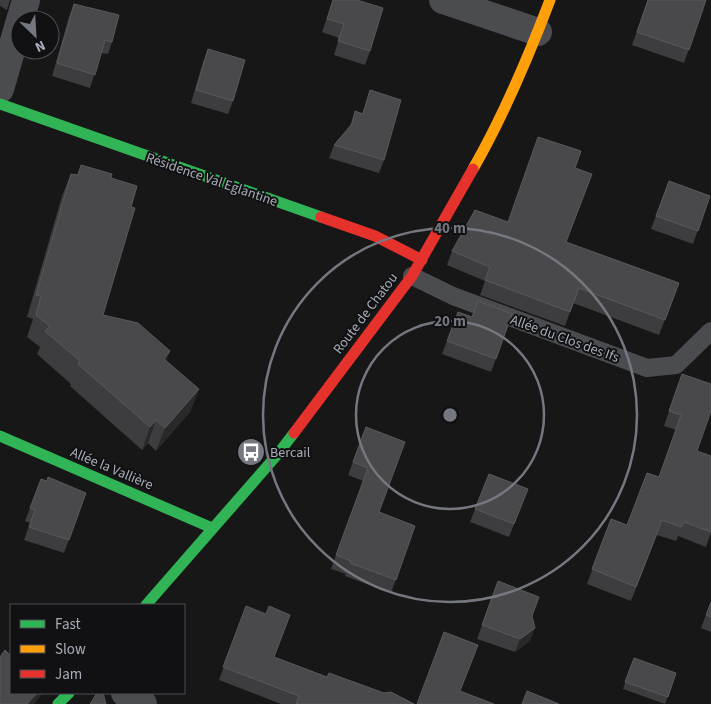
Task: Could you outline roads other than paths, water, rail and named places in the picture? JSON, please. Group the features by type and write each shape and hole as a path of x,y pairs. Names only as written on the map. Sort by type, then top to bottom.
{"street":[{"path":"0,88 26,0"},
{"path":"443,0 538,32"},
{"name":"Route de Chatou","path":"147,604 277,455 412,276 492,136 538,32 550,0"},
{"name":"Résidence Val Eglantine","path":"0,104 375,236 422,260"},
{"name":"Allée la Vallière","path":"0,436 212,528"},
{"path":"58,704 67,694"},
{"path":"127,694 143,704"}],"lane":[{"name":"Allée du Clos des Ifs","path":"412,276 453,296 647,368 676,365 711,331"}],"place":[{"name":"Bercail","path":"251,452"}]}
